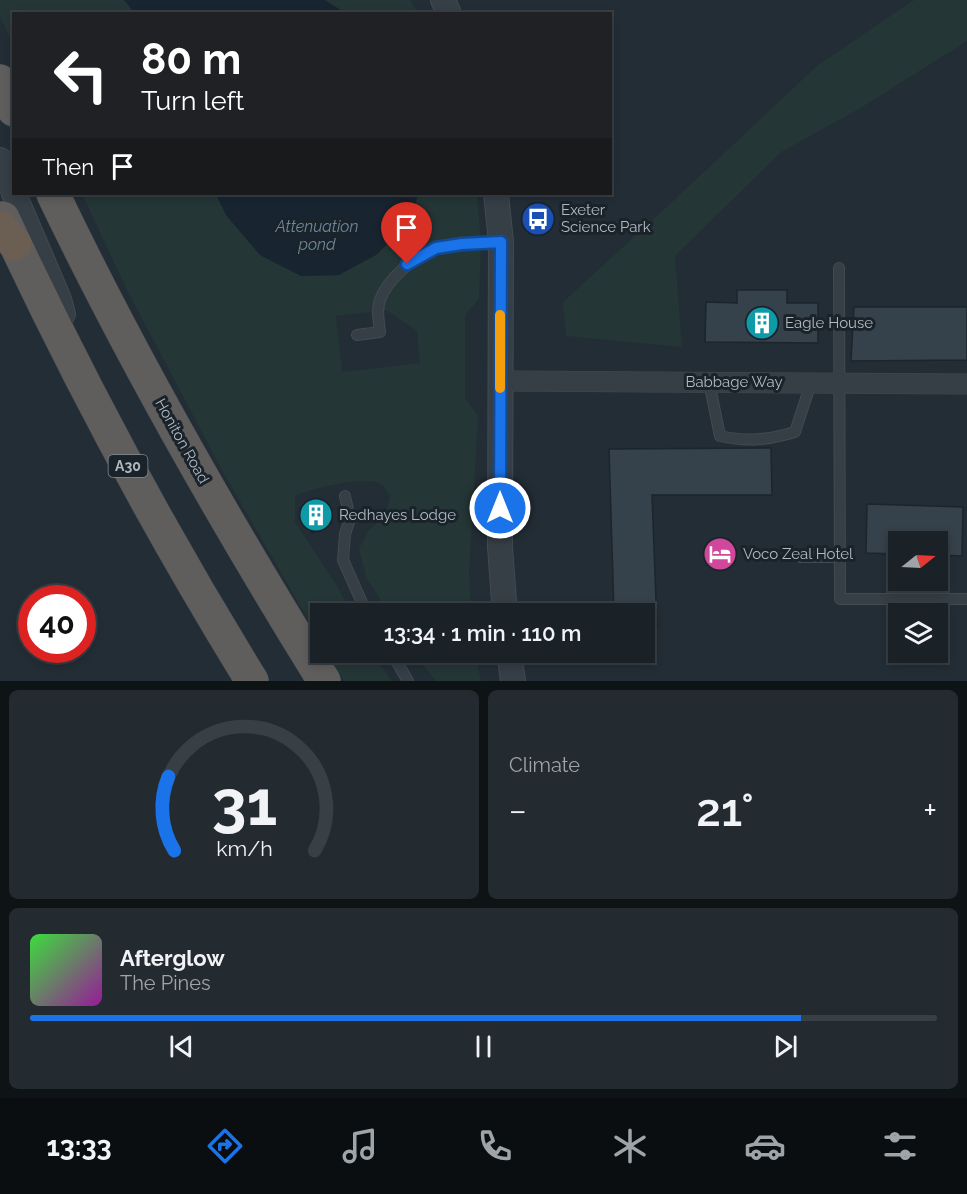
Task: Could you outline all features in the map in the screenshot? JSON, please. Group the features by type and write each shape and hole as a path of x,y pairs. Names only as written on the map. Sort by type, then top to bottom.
{"highway":[{"path":"0,81 12,106"},
{"name":"Honiton Road","path":"53,195 87,264 150,382 261,580 324,681"},
{"name":"A30","path":"0,212 8,236 76,368 202,600 252,681"}],"street":[{"path":"0,160 12,188"},
{"path":"15,195 59,299 76,368"},
{"path":"496,195 501,242 500,547 504,603"},
{"name":"Babbage Way","path":"500,381 967,384"},
{"path":"511,663 513,681"}],"lane":[{"path":"357,335 380,332 377,311 380,299 386,287 407,264 436,248 501,242"},
{"path":"839,268 840,599 967,599"},
{"path":"709,382 720,435 738,440 772,439 795,432 811,383"},
{"path":"345,496 350,519 345,534 343,560 362,603"},
{"path":"800,557 840,557"},
{"path":"397,663 408,681"}],"shaded area":[{"path":"0,0 124,0 134,12 12,12 12,43 0,16"},
{"path":"325,0 410,0 417,12 343,12"},
{"path":"914,0 967,0 967,41 859,109 781,152 675,256 682,347 566,336 563,302 818,65"},
{"path":"82,195 216,195 226,215 260,255 302,276 339,275 410,223 418,195 477,195 481,243 479,299 465,315 465,398 478,416 469,573 470,603 383,603 366,577 359,548 369,530 385,516 390,496 381,484 351,482 295,496 295,522 346,603 310,603 310,623 224,474 127,290","holes":["386,310 417,331 420,363 342,372 336,316"]},
{"path":"333,663 380,663 391,681 344,681"},
{"path":"421,663 477,663 481,681 436,681"}],"water":[{"path":"124,0 325,0 343,12 134,12"},
{"name":"Attenuation pond","path":"216,195 418,195 410,223 376,255 339,275 301,276 260,255 226,215"}],"building":[{"name":"Eagle House","path":"737,290 787,290 787,303 818,303 818,343 705,342 706,302 737,303"},
{"path":"854,307 967,307 967,360 851,361"},
{"path":"771,448 772,495 652,495 657,627 655,627 655,603 614,603 609,449"},
{"name":"Redhayes Lodge","path":"319,498 332,523 312,533 300,508"},
{"path":"867,504 963,507 962,556 948,555 948,531 888,531 888,554 866,553"}],"slow traffic":[{"path":"500,315 500,388"}],"place":[{"name":"Exeter Science Park","path":"538,219"},
{"name":"Eagle House","path":"762,323"},
{"name":"Redhayes Lodge","path":"316,515"},
{"name":"Voco Zeal Hotel","path":"720,554"}],"route":[{"path":"407,264 436,248 501,242 500,508"}]}
